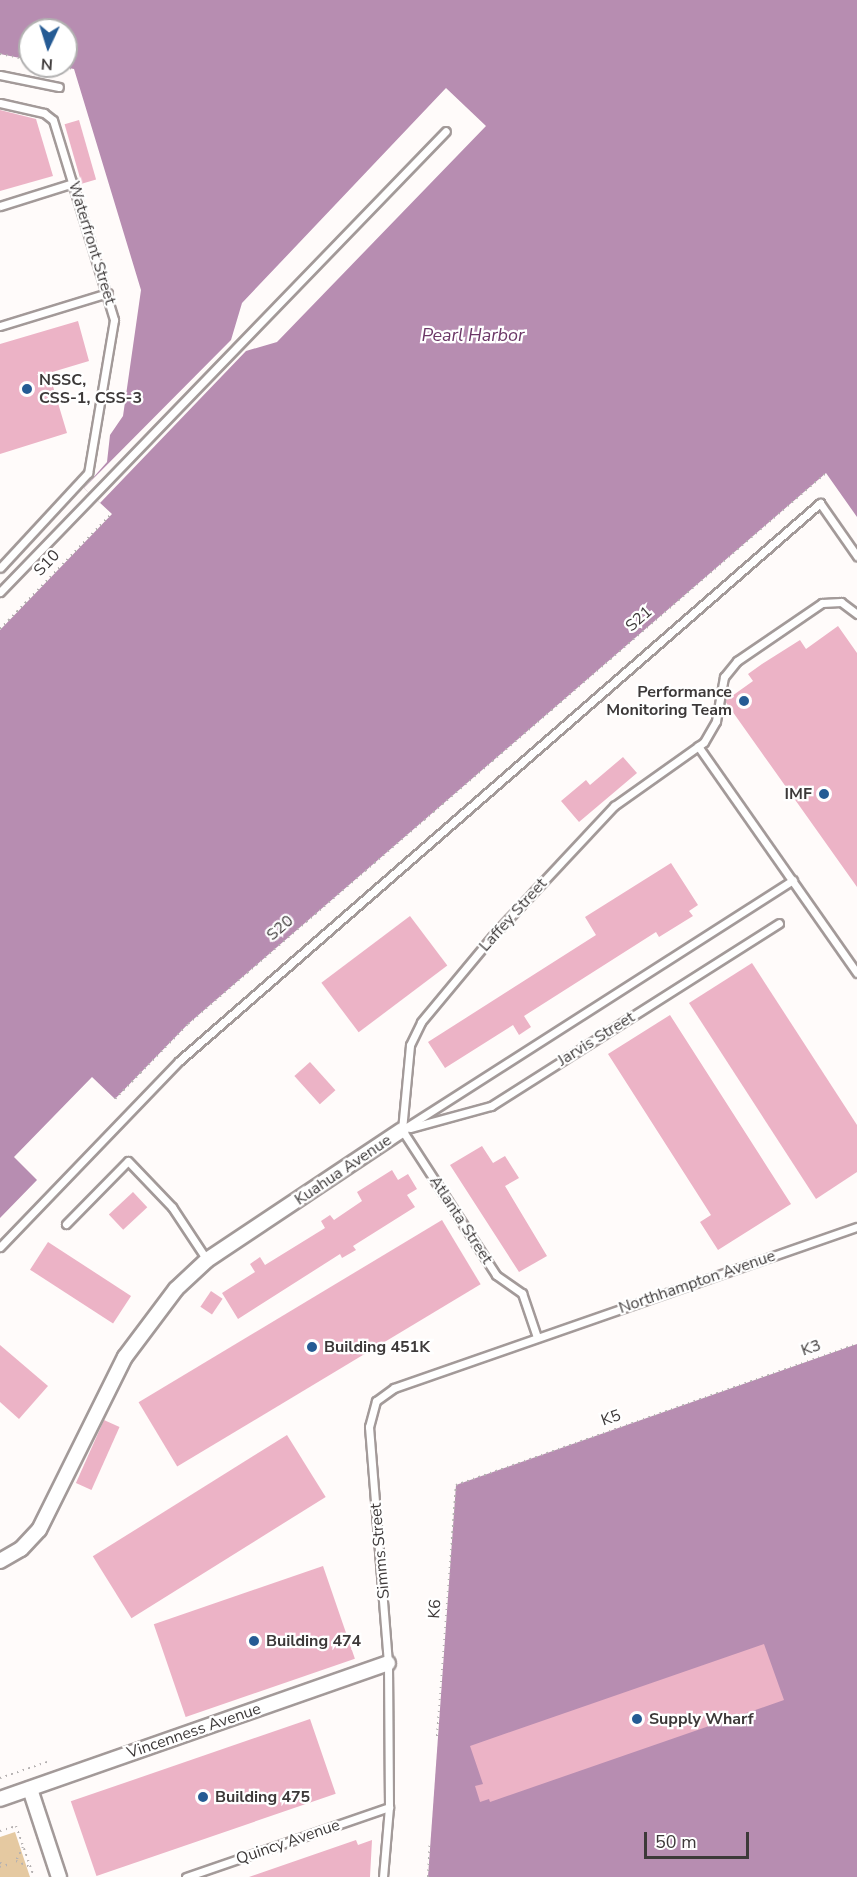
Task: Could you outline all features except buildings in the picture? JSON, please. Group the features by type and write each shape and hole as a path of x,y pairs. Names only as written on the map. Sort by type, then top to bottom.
{"street":[{"name":"Kuahua Avenue","path":"0,1561 21,1549 39,1530 125,1357 149,1321 207,1260 402,1130"},
{"name":"Vincenness Avenue","path":"0,1799 388,1663"},
{"path":"30,1789 59,1877"}],"lane":[{"path":"0,75 59,87"},
{"name":"Waterfront Street","path":"0,103 50,116 108,293 114,320 91,466 79,486 0,568"},
{"path":"0,592 446,131"},
{"path":"0,206 73,183"},
{"path":"0,326 108,293"},
{"path":"0,1247 179,1060 820,503 857,555"},
{"name":"Laffey Street","path":"402,1130 410,1045 421,1022 587,832 630,795 698,746 716,721 722,684 737,661 822,603 841,602 857,614"},
{"path":"698,746 857,973"},
{"name":"Kuahua Avenue","path":"402,1130 793,880"},
{"name":"Jarvis Street","path":"402,1130 491,1106 779,923"},
{"name":"Atlanta Street","path":"402,1130 496,1275 522,1293 537,1337"},
{"path":"66,1224 128,1161 172,1207 207,1260"},
{"name":"Northhampton Avenue","path":"537,1337 857,1227"},
{"name":"Simms Street","path":"383,1877 389,1807 388,1663 371,1410 388,1390 537,1337"},
{"name":"Quincy Avenue","path":"186,1877 389,1807"}],"path":[{"path":"0,54 18,58"},
{"name":"S21","path":"468,783 826,473"},
{"name":"S10","path":"0,629 112,513"},
{"name":"S20","path":"115,1099 188,1024 468,783"},
{"name":"K3","path":"773,1374 857,1344"},
{"name":"K5","path":"456,1485 773,1374"},
{"name":"K6","path":"437,1736 456,1485"},
{"path":"0,1778 50,1761"},
{"path":"0,1831 16,1826 34,1877"},
{"path":"428,1877 430,1844"},
{"path":"16,1861 23,1847"},
{"path":"0,1865 16,1861 30,1867"},
{"path":"0,1865 5,1868 7,1864"}],"shaded area":[{"path":"15,1832 30,1877 0,1877 0,1837"}],"water":[{"name":"Pearl Harbor","path":"0,0 857,0 857,517 826,473 188,1024 115,1099 92,1077 14,1157 37,1180 0,1218 0,630 112,514 84,488 107,462 110,435 123,416 141,290 77,78 78,18 18,18 18,58 0,54"},
{"path":"857,1344 857,1877 428,1877 456,1485"}],"pier":[{"path":"446,88 486,126 277,342 246,351 100,503 84,488 231,340 242,303"}],"place":[{"name":"NSSC, CSS-1, CSS-3","path":"27,389"},
{"name":"Performance Monitoring Team","path":"744,701"},
{"name":"IMF","path":"824,794"},
{"name":"Building 451K","path":"312,1347"},
{"name":"Building 474","path":"254,1641"},
{"name":"Supply Wharf","path":"637,1719"},
{"name":"Building 475","path":"203,1797"}]}
